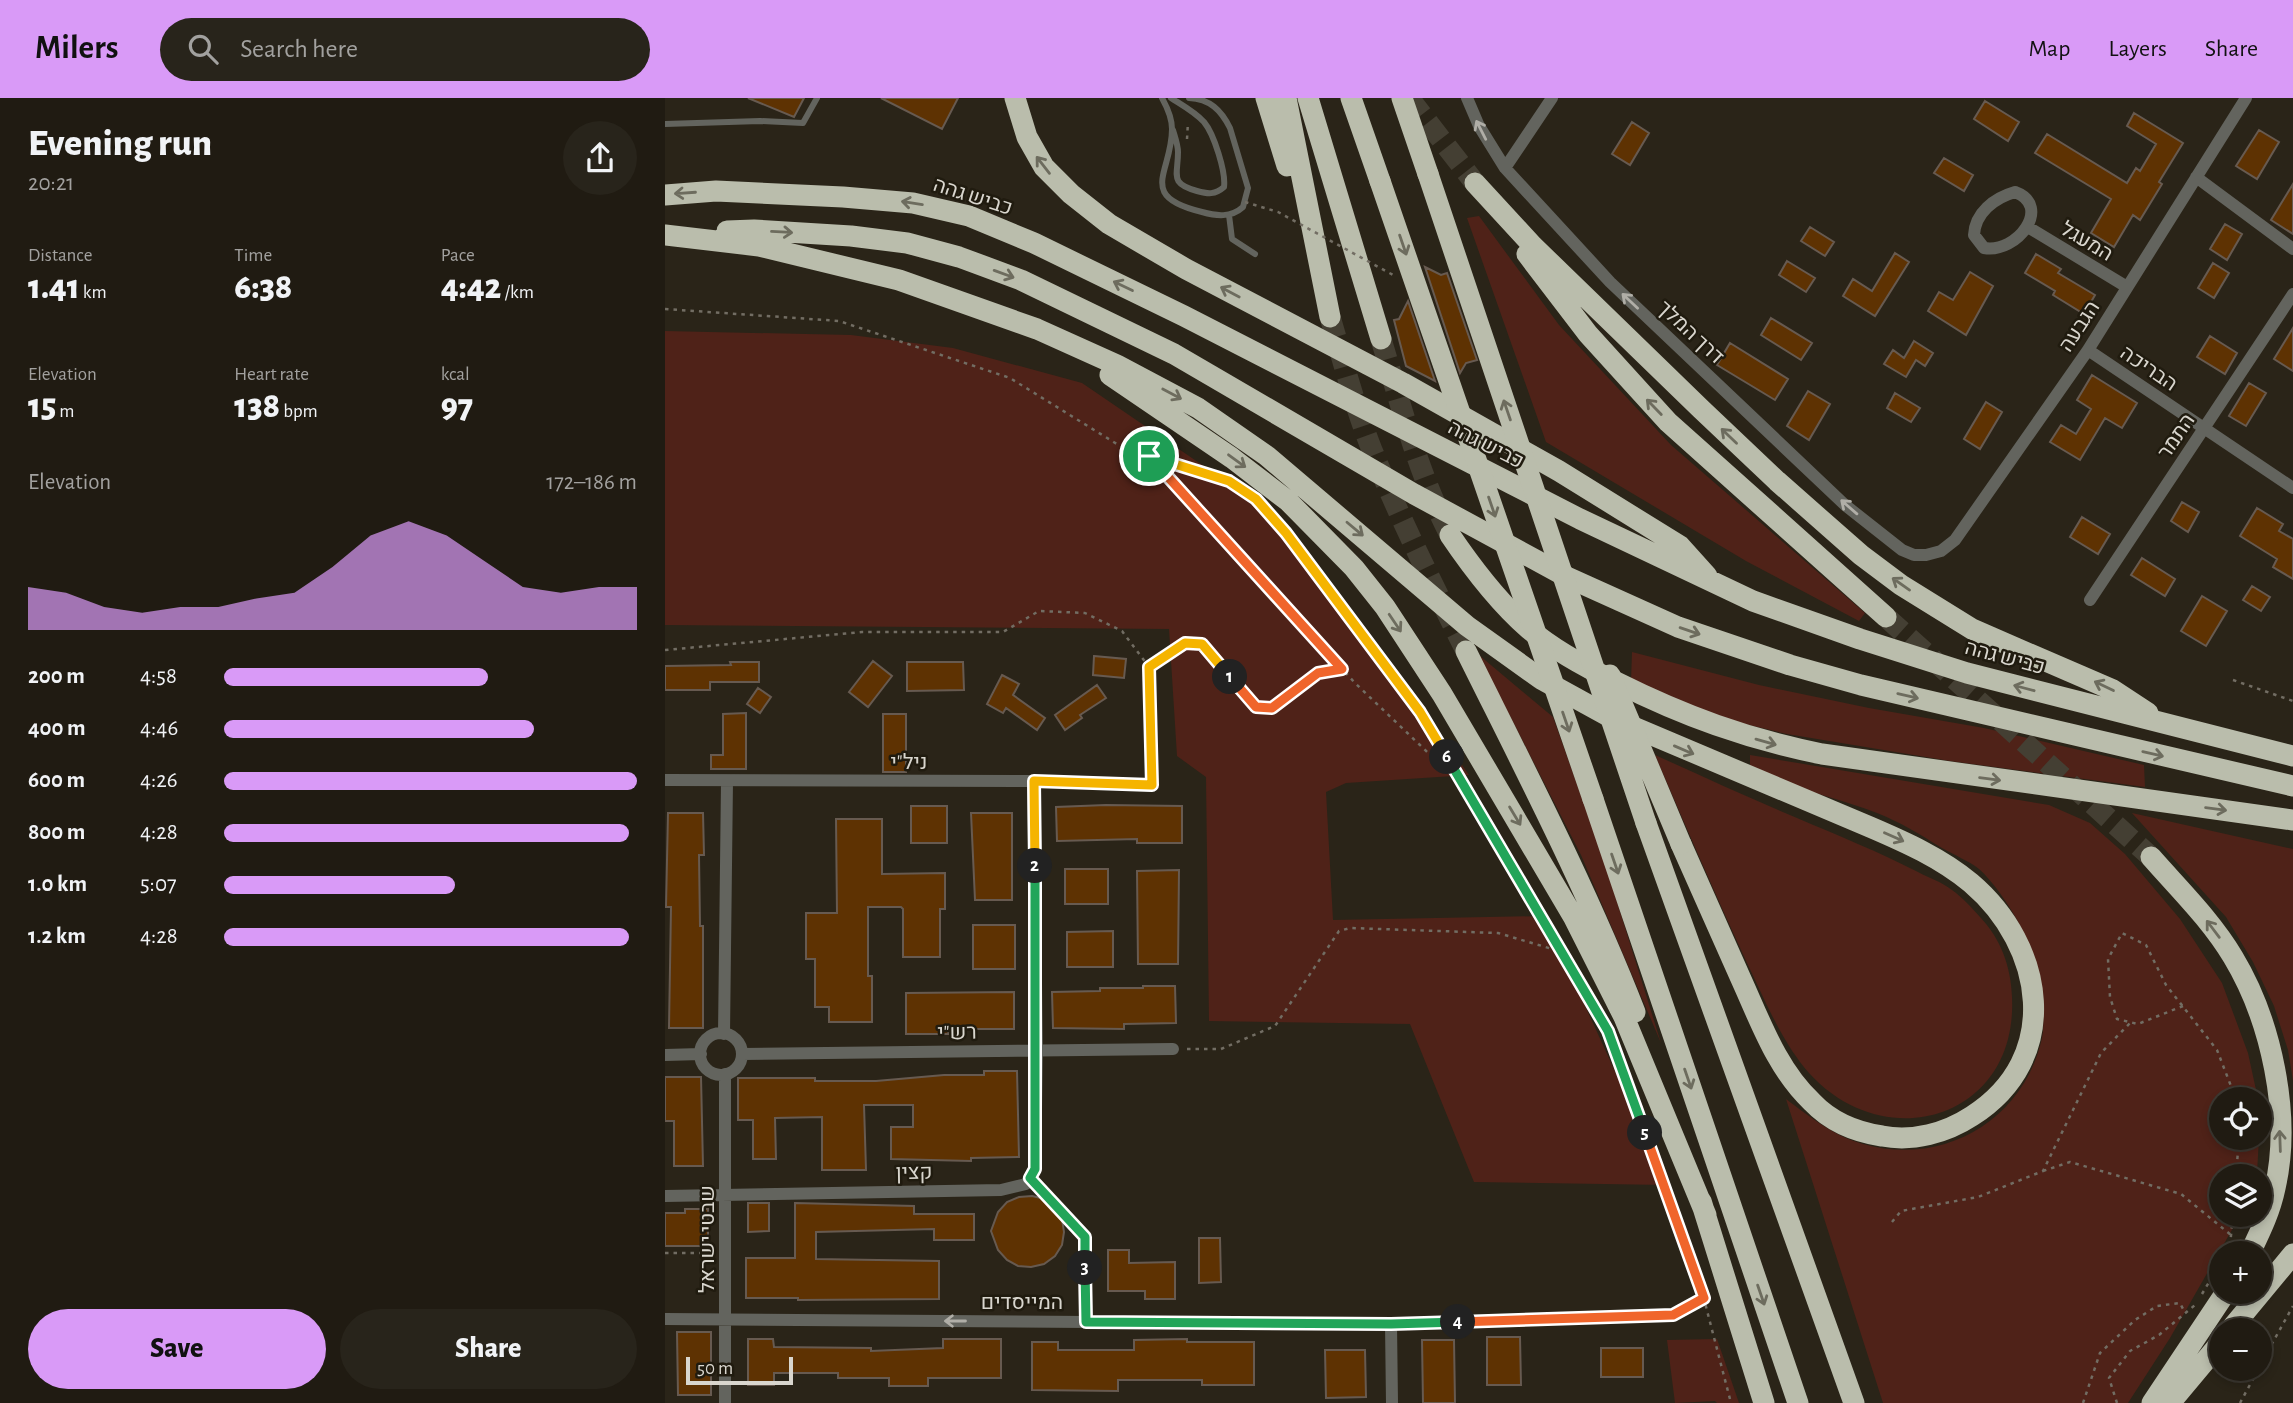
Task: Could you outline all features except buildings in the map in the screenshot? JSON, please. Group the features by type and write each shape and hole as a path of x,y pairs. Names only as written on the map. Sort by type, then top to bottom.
{"highway":[{"path":"1015,98 1027,137 1044,167 1071,194 1109,224 1186,269 1403,383 1559,471 1680,546 1714,583"},
{"path":"1266,98 1328,310 1286,98"},
{"path":"1308,98 1381,339"},
{"path":"1322,98 1369,296"},
{"path":"1351,98 1798,1403"},
{"path":"1402,98 1646,823 1854,1403"},
{"path":"1886,617 1739,488 1628,381 1558,295 1476,185 1551,264 1701,410 1861,555 1901,585 1972,629 2113,690 2162,722"},
{"name":"כביש גהה","path":"665,195 716,191 843,197 913,203 969,216 1034,243 1184,316 1446,452 1753,601 1968,673 2293,756"},
{"path":"665,234 754,230 851,236 907,243 959,257 1021,280 1174,354 1414,494 1567,577 1678,626 1861,685 2293,786"},
{"path":"665,234 759,246 888,277 1037,329 1117,365 1174,395 1240,436 1306,487 1467,625 1520,666 1549,684 1586,705 1658,739 1904,842 1949,867 1971,883 2005,919 2027,963 2034,989 2033,1029 2027,1051 2008,1084 1982,1110 1967,1120 1928,1135 1907,1138 1873,1135 1840,1124 1825,1115 1796,1086 1770,1044 1681,844 1539,503"},
{"path":"1037,329 1186,426 1288,501 1354,568 1384,607 1442,694 1574,918 1624,1017 1706,1215"},
{"path":"1450,535 1507,608 1558,651 1665,707 1701,721 1778,745 1822,754 2293,820"},
{"path":"1466,651 1567,858 1653,1056 1764,1403"},
{"path":"2151,857 2208,922 2232,955 2252,992 2266,1029 2274,1066 2281,1156 2266,1220 2256,1241"},
{"path":"2240,1318 2293,1254"},
{"path":"2152,1403 2218,1304"},
{"path":"2170,1403 2209,1356"}],"street":[{"name":"דרך המלך","path":"1467,98 1479,126 1505,168 1610,282 1845,505 1902,550 1914,555 1926,555"},
{"path":"1505,168 1552,98"},
{"name":"הגבעה","path":"1926,555 1941,551 1955,540 2088,350 2246,98"},
{"path":"2196,177 2293,249"},
{"name":"המעגל","path":"2015,192 2024,195 2029,203 2031,214 2028,227 2012,243 2001,248 1985,248 1974,235 1978,218 1985,209 2006,194 2015,192"},
{"name":"המעגל","path":"2028,227 2127,287"},
{"name":"התמר","path":"2090,600 2293,294"},
{"name":"הבריכה","path":"2088,350 2293,488"},
{"name":"ניל\"י","path":"665,780 1034,781 1152,785"},
{"path":"725,1034 727,781"},
{"path":"1030,1178 1035,1169 1037,1051 1034,781"},
{"path":"719,1033 739,1043 742,1054 737,1067 725,1074 711,1072 702,1061 701,1055 708,1038 719,1033"},
{"name":"רש\"י","path":"742,1054 1173,1049"},
{"path":"665,1055 701,1055"},
{"name":"שבטי ישראל","path":"725,1074 725,1403"},
{"name":"קצין","path":"665,1196 1001,1190 1026,1184 1030,1178"},
{"name":"המייסדים","path":"665,1319 1391,1324 1673,1315"},
{"path":"1391,1324 1392,1403"}],"lane":[{"path":"665,124 760,121 803,123 817,98"},
{"path":"1162,98 1168,110 1178,152 1177,181 1187,188 1214,194 1224,187 1224,173 1210,131 1200,118 1171,98"},
{"path":"1172,128 1162,179 1166,195 1179,206 1214,215 1229,215 1238,211 1245,202 1248,188 1226,118 1213,104 1189,98"},
{"path":"1229,215 1232,239 1255,254"}],"path":[{"path":"1180,114 1189,123 1186,149"},
{"path":"1220,190 1245,202 1278,212 1403,281"},
{"path":"665,309 839,321 1010,377 1133,454 1149,456 1229,481 1247,493"},
{"path":"1149,456 1342,669 1466,789"},
{"path":"1256,499 1286,533 1420,712 1608,1031 1704,1298 1731,1403"},
{"path":"665,650 862,632 1003,632 1039,611 1085,613 1122,631 1149,667 1152,785"},
{"path":"1149,667 1185,643 1202,644 1256,707 1272,708 1318,673 1342,669"},
{"path":"2233,680 2293,701"},
{"path":"1173,1049 1221,1049 1275,1026 1339,931 1350,928 1498,933 1560,951"},
{"path":"2183,1006 2138,1024 2117,1019 2110,997 2108,959 2122,933 2147,945 2167,985 2217,1050 2231,1087"},
{"path":"2043,1171 2101,1053 2131,1022"},
{"path":"1892,1222 1901,1211 1978,1197 2070,1161 2181,1194 2231,1235"},
{"path":"1030,1178 1085,1237 1086,1322"},
{"path":"2230,1241 2232,1227"},
{"path":"665,1253 726,1253"},
{"path":"2117,1403 2109,1378 2130,1351 2158,1335 2196,1304 2209,1282"},
{"path":"1673,1315 1704,1298"},
{"path":"2083,1403 2100,1353 2135,1320 2157,1306 2180,1303 2185,1313"},
{"path":"2272,1344 2293,1306"},
{"path":"2241,1403 2252,1381"}],"shaded area":[{"path":"1479,216 1559,325 1671,445 1865,613 1859,621 1746,561 1546,442 1467,218"},
{"path":"665,331 851,335 953,348 1082,383 1277,516 1391,663 1469,775 1346,783 1326,792 1333,920 1544,916 1667,1185 1474,1182 1410,1024 1209,1021 1206,777 1177,756 1169,629 665,625"},
{"path":"1473,650 1553,717 1603,857 1661,1043 1581,855"},
{"path":"1632,652 1759,685 1984,728 2144,765 2145,787 1950,761 1787,734 1719,718 1631,682"},
{"path":"1655,755 1940,882 1974,910 1994,935 2003,954 2010,975 2012,997 2008,1038 1994,1072 1971,1097 1942,1112 1909,1118 1874,1114 1840,1099 1809,1073 1790,1048 1767,1006"},
{"path":"1750,755 2049,805 2090,823 2125,854 2180,919 2222,983 2248,1053 2255,1087 2209,1087 2209,1150 2258,1150 2258,1164 2209,1164 2209,1227 2233,1227 2225,1241 2209,1241 2209,1269 2170,1338 2128,1403 1883,1403 1786,1099 1832,1131 1863,1144 1893,1149 1922,1149 1950,1142 1976,1130 1999,1114 2018,1092 2032,1067 2042,1038 2041,999 2019,923 1997,889 1979,869 1894,820 1830,797 1750,774"},
{"path":"2132,813 2293,849 2293,1081 2288,1050 2274,1006 2253,962 2226,917"},
{"path":"1717,1339 1739,1403 1675,1403 1667,1340"}],"tunnel":[{"path":"1409,98 1475,183"},
{"path":"1330,317 1372,450 1405,527 1466,651"},
{"path":"1381,339 1419,463 1450,535"},
{"path":"1886,617 2151,857"}],"route":[{"path":"1149,456 1229,481 1256,499 1286,533 1420,712 1608,1031 1704,1298 1673,1315 1391,1324 1086,1322 1085,1237 1030,1178 1035,1169 1037,1051 1034,781 1152,785 1149,667 1185,643 1202,644 1256,707 1272,708 1318,673 1342,669 1149,456"}]}
